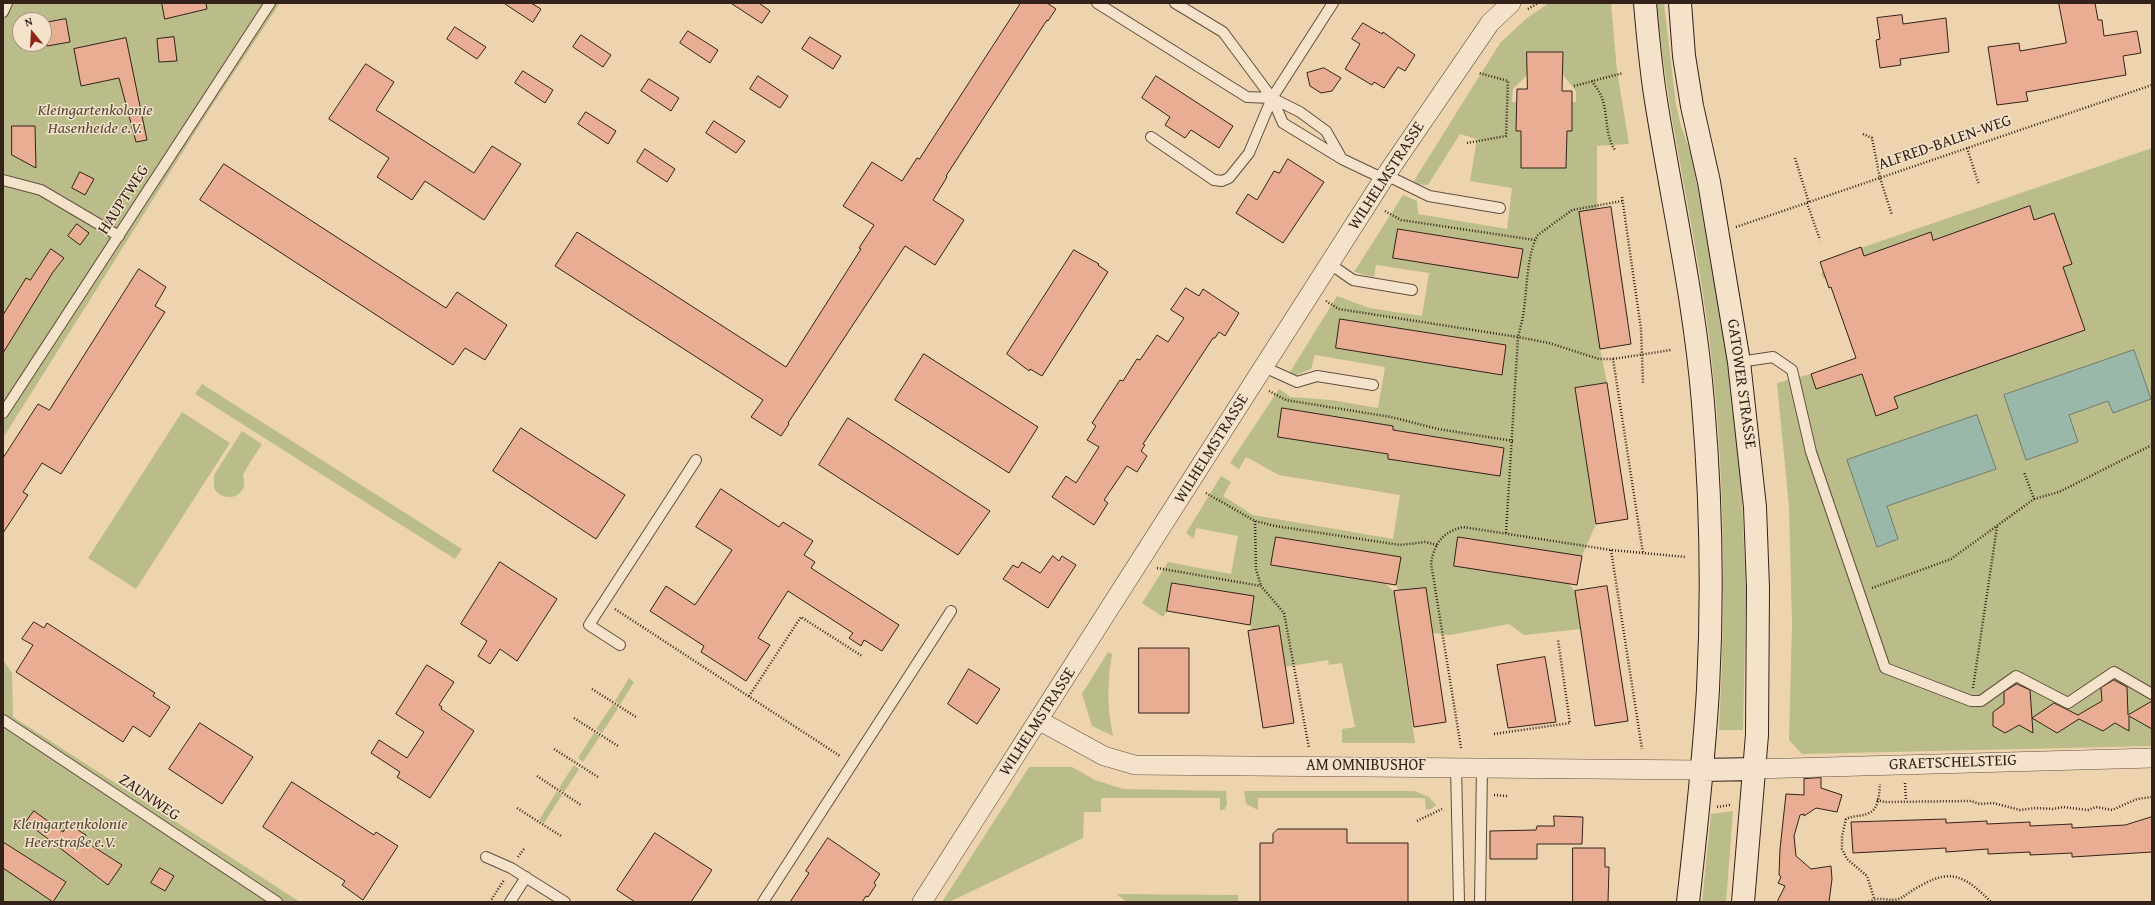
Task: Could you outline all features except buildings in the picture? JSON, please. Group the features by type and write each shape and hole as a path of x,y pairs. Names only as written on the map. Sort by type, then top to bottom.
{"main road":[{"path":"1645,3 1654,92 1688,280 1703,401 1711,571 1708,688 1702,770 1688,902"},
{"name":"GATOWER STRASSE","path":"1680,3 1684,56 1692,106 1709,182 1739,362 1754,500 1757,558 1757,736 1743,902"},
{"path":"1702,770 1754,769"}],"street":[{"name":"WILHELMSTRASSE","path":"922,902 1040,721 1385,177 1490,23 1511,3"},
{"name":"AM OMNIBUSHOF","path":"1040,721 1104,756 1135,765 1702,770"},
{"name":"GRAETSCHELSTEIG","path":"1754,769 2152,758"}],"lane":[{"path":"3,12 7,3"},
{"name":"HAUPTWEG","path":"3,413 270,3"},
{"path":"1097,3 1247,97 1272,98 1300,112 1326,131 1342,159"},
{"path":"1175,3 1223,32 1272,98 1283,123 1342,159 1429,196 1500,208"},
{"path":"1151,137 1214,180 1222,181 1229,178 1249,153 1272,98 1334,3"},
{"path":"3,180 41,190 119,236"},
{"path":"1330,264 1353,280 1412,290"},
{"path":"1739,362 1773,357 1792,370 1811,452 1884,668 1971,701 1981,700 2016,676 2068,703 2114,672 2152,694"},
{"path":"1264,367 1297,382 1317,376 1373,385"},
{"path":"620,645 589,625 696,460"},
{"path":"763,902 951,611"},
{"name":"ZAUNWEG","path":"3,720 278,902"},
{"path":"1456,767 1459,902"},
{"path":"1480,902 1482,767"},
{"path":"486,857 511,868 565,902"},
{"path":"510,902 526,877"}],"path":[{"path":"1467,143 1506,136 1508,81 1475,72"},
{"path":"1574,86 1623,73"},
{"path":"1592,81 1602,96 1609,128 1609,142 1615,150"},
{"name":"ALFRED-BALEN-WEG","path":"1736,227 2152,85"},
{"path":"1863,134 1872,138 1880,178 1892,215"},
{"path":"1968,148 1979,184"},
{"path":"1795,158 1820,240"},
{"path":"1506,533 1513,440 1518,337 1535,240 1538,235 1572,210 1622,199 1641,329 1643,383"},
{"path":"1384,211 1401,220 1535,240"},
{"path":"1326,301 1339,309 1549,343 1599,359 1671,350"},
{"path":"1613,358 1644,553"},
{"path":"1268,390 1286,400 1391,417 1438,429 1513,440"},
{"path":"1858,593 1951,559 2034,499 2060,492 2152,445"},
{"path":"2024,472 2034,499"},
{"path":"1203,492 1255,520 1275,526 1400,545 1424,542 1437,545"},
{"path":"1255,520 1256,568 1261,586 1284,613 1309,748"},
{"path":"1971,701 1997,526"},
{"path":"1460,748 1431,563 1437,545 1449,530 1463,527 1611,550 1686,557"},
{"path":"1611,550 1642,749"},
{"path":"1154,568 1261,586"},
{"path":"604,602 852,764"},
{"path":"749,696 801,617 862,656"},
{"path":"1494,734 1570,723 1558,640"},
{"path":"592,689 636,717"},
{"path":"574,718 618,746"},
{"path":"554,749 598,777"},
{"path":"1874,898 1867,876 1847,859 1842,849 1842,836 1846,819 1853,816 1869,814 1875,808 1880,780 1879,765"},
{"path":"537,776 581,805"},
{"path":"1877,800 1885,802 1971,801 1980,804 1993,803 2020,810 2036,808 2053,810 2063,807 2088,810 2096,807 2112,810 2137,799 2152,797"},
{"path":"1711,808 1736,805"},
{"path":"517,808 561,836"},
{"path":"1417,821 1442,809"},
{"path":"1869,902 1874,898 1900,899 1940,876 1952,876 1973,884 1991,902"},
{"path":"1900,899 1903,902"}],"green space":[{"name":"Kleingartenkolonie Hasenheide e.V.","path":"3,3 280,3 208,112 3,438"},
{"path":"1549,3 1611,3 1617,71 1629,144 1597,146 1597,209 1579,212 1600,349 1607,383 1575,388 1596,524 1582,556 1458,537 1454,565 1568,583 1575,591 1581,629 1524,635 1509,624 1450,635 1433,633 1426,588 1399,591 1396,585 1400,557 1276,537 1272,565 1386,584 1394,592 1415,743 1342,743 1342,729 1355,727 1342,663 1329,665 1328,660 1285,667 1279,626 1252,630 1250,625 1254,596 1172,583 1167,611 1163,617 1142,603 1168,562 1231,574 1238,536 1196,528 1194,539 1186,533 1221,476 1231,482 1223,496 1253,515 1393,539 1400,495 1279,475 1246,457 1239,469 1230,463 1279,389 1291,397 1331,400 1378,408 1385,367 1315,355 1311,369 1296,375 1290,372 1337,296 1369,308 1422,316 1429,273 1376,265 1374,277 1354,272 1403,195 1417,201 1418,214 1507,229 1512,188 1470,181 1477,139 1460,134 1428,185 1412,184 1500,43 1527,18","holes":["1527,52 1563,52 1563,75 1576,91 1576,102 1572,102 1572,131 1567,131 1566,168 1521,131 1517,102 1512,102 1513,89 1527,75","1398,229 1523,249 1518,278 1394,258","1340,319 1506,345 1502,375 1336,348","1283,408 1393,430 1504,449 1500,476 1388,459 1388,454 1278,436"]},
{"path":"1657,3 1664,3 1676,105 1681,126 1692,157 1723,333 1733,404 1741,477 1746,592 1743,730 1719,730 1722,675 1723,566 1720,457 1716,402 1703,294 1665,76"},
{"path":"2152,148 2152,746 1802,754 1789,740 1792,624 1789,507 1777,383 1811,374 1856,358 1831,287 1829,288 1826,278 1823,278 1821,273 1824,272 1820,262"},
{"path":"202,384 462,549 455,559 195,394"},
{"path":"182,412 230,443 136,589 88,558"},
{"path":"242,431 262,444 244,473 244,484 242,490 235,496 225,497 214,488 214,475"},
{"path":"1108,652 1112,654 1108,695 1113,736 1092,726 1082,694"},
{"name":"Kleingartenkolonie Heerstraße e.V.","path":"3,660 12,673 13,717 300,902 3,902"},
{"path":"629,678 634,682 620,705 615,701"},
{"path":"613,704 618,708 602,733 596,729"},
{"path":"594,733 600,736 583,762 578,758"},
{"path":"574,765 579,769 564,792 559,788"},
{"path":"1029,767 1072,767 1095,780 1123,789 1226,791 1227,804 1225,809 1220,811 1220,798 1101,798 1101,812 1084,812 1083,838 949,902 942,902"},
{"path":"557,791 562,795 544,823 539,820"},
{"path":"1244,791 1414,791 1429,797 1436,805 1431,809 1426,810 1425,798 1258,798 1258,810 1246,804"},
{"path":"1733,811 1726,902 1702,902 1711,814"},
{"path":"1116,894 1238,895 1238,902 1127,902"}],"shaded area":[{"path":"2134,350 2151,399 2113,413 2108,401 2069,415 2078,442 2026,460 2004,395"},
{"path":"1977,415 1996,469 1887,506 1898,539 1877,547 1847,460"}]}
